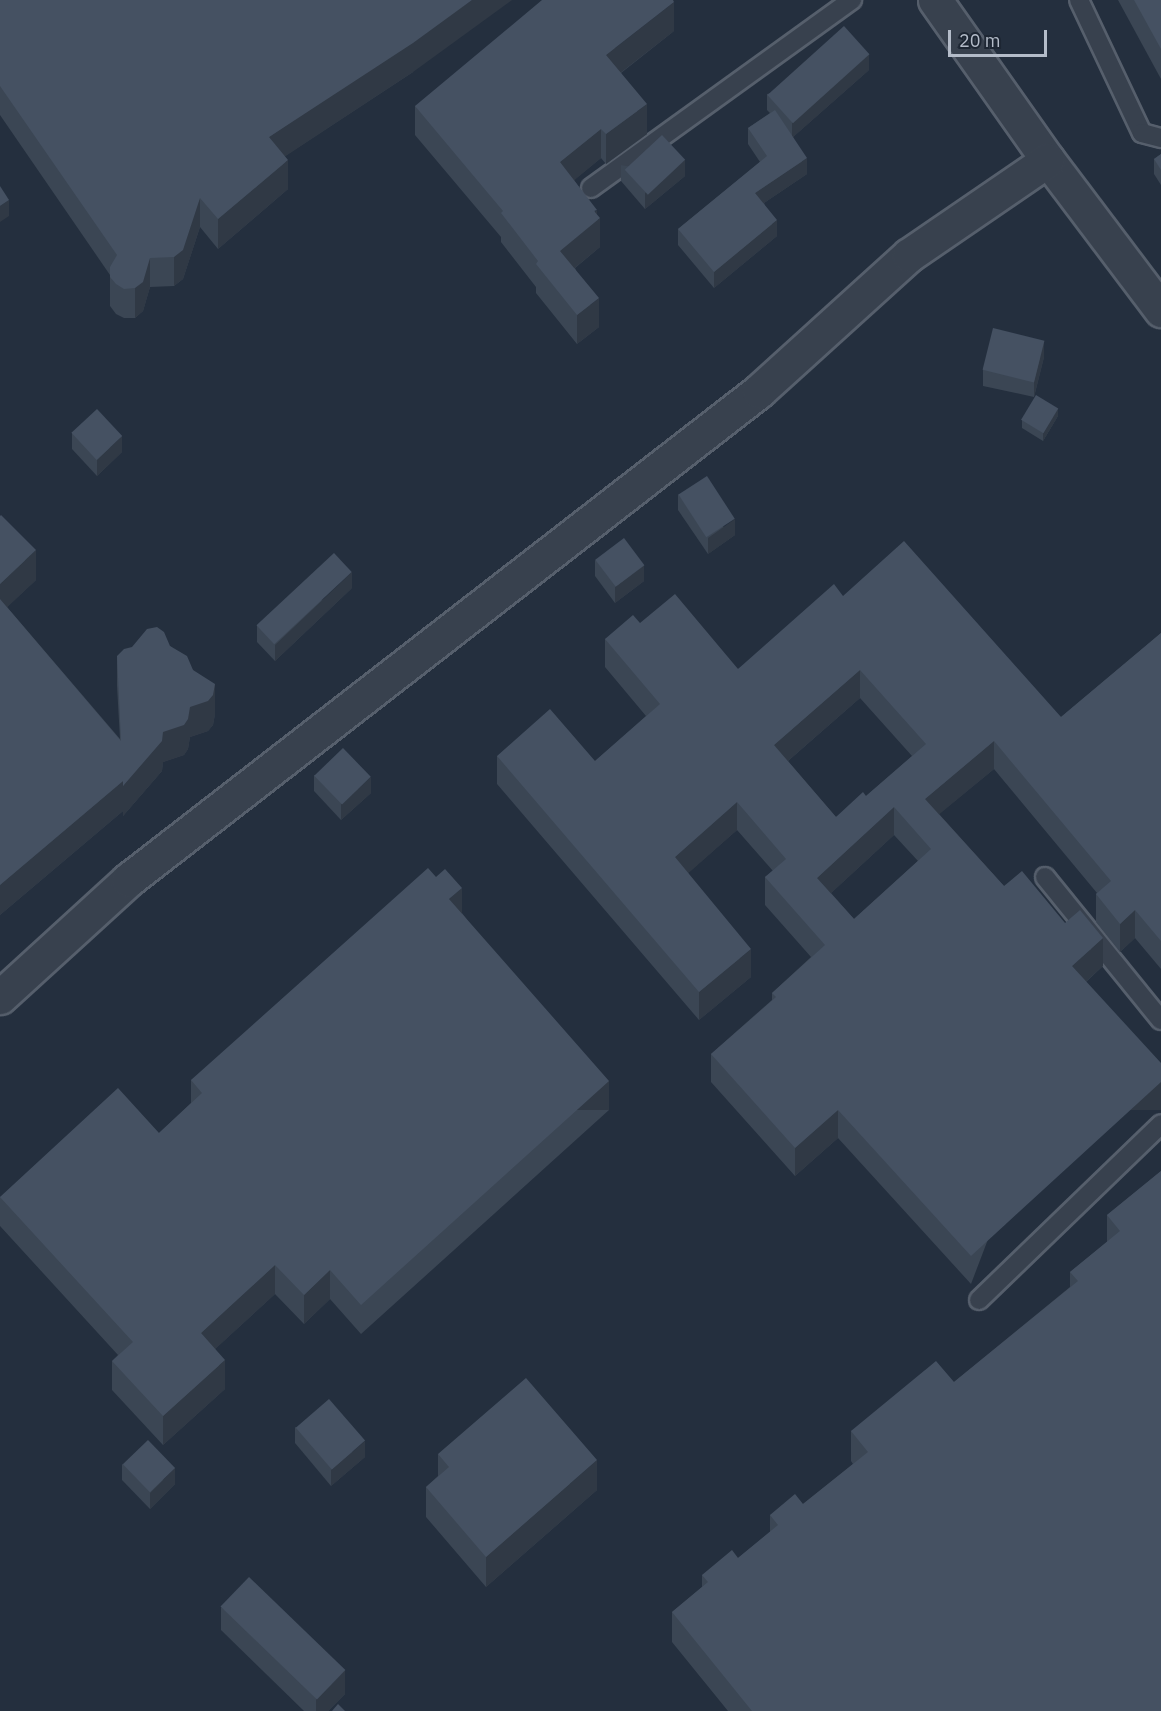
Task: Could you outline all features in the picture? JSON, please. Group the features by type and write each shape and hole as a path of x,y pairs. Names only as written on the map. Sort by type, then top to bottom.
{"street":[{"path":"935,0 1048,160 1161,310"},
{"path":"0,998 128,880 759,391 909,255 1048,160"}],"lane":[{"path":"591,188 852,0"},
{"path":"1079,0 1142,133 1161,138"},
{"path":"1045,877 1161,1020"},
{"path":"979,1300 1161,1124"}],"building":[{"path":"0,0 472,0 413,43 269,137 288,160 218,219 200,198 183,250 174,257 150,258 143,282 135,288 124,289 110,277 110,267 117,255 0,86"},
{"path":"542,0 673,0 674,2 606,55 647,104 606,134 601,129 560,162 597,210 594,211 600,218 560,251 599,298 577,315 536,264 538,261 501,213 503,211 415,106"},
{"path":"1134,0 1161,0 1161,49"},
{"path":"844,26 869,54 793,123 767,95"},
{"path":"775,110 807,158 755,193 777,220 714,272 678,229 767,156 748,128"},
{"path":"662,135 685,160 648,195 625,170"},
{"path":"1161,154 1161,170 1154,159"},
{"path":"0,186 9,200 0,206"},
{"path":"993,328 1044,341 1034,383 983,370"},
{"path":"1036,395 1058,408 1043,433 1021,420"},
{"path":"97,409 122,436 97,460 71,433"},
{"path":"707,476 735,519 706,537 678,495"},
{"path":"0,516 36,550 0,584"},
{"path":"624,538 644,565 616,587 595,560"},
{"path":"904,541 1061,717 1161,633 1161,941 1135,910 1120,924 1096,894 1111,881 994,741 925,799 1004,886 1022,871 1065,923 1080,910 1103,938 1072,966 1161,1063 1161,1082 971,1256 838,1110 795,1148 711,1054 776,997 772,993 825,945 765,877 786,859 737,802 675,857 751,949 699,992 497,756 550,709 595,761 660,704 605,639 633,615 640,623 675,594 738,669 834,584 843,596","holes":["860,670 926,744 866,796 863,792 836,817 774,745","894,807 931,849 854,919 817,878"]},
{"path":"334,553 352,572 274,644 256,625"},
{"path":"0,599 121,741 117,656 124,649 132,647 147,629 157,627 164,632 170,646 187,656 193,670 215,684 213,695 208,701 190,707 188,719 184,725 163,732 162,741 123,786 123,781 0,885"},
{"path":"343,748 371,777 342,805 314,776"},
{"path":"428,868 436,877 445,869 462,888 449,899 609,1081 361,1305 330,1270 304,1295 275,1265 201,1333 225,1360 163,1416 112,1361 133,1342 0,1197 118,1088 159,1133 202,1093 191,1080"},
{"path":"1161,1171 1161,1711 752,1711 672,1612 708,1582 702,1575 732,1550 738,1558 778,1525 770,1515 795,1494 803,1504 868,1452 851,1431 936,1361 954,1382 1078,1281 1070,1272 1120,1231 1107,1215"},
{"path":"526,1378 597,1460 486,1557 426,1487 449,1467 438,1454"},
{"path":"329,1399 365,1441 332,1469 296,1428"},
{"path":"148,1440 175,1468 150,1492 123,1464"},
{"path":"249,1577 345,1670 317,1700 221,1606"},
{"path":"338,1704 345,1711 332,1711"}]}
